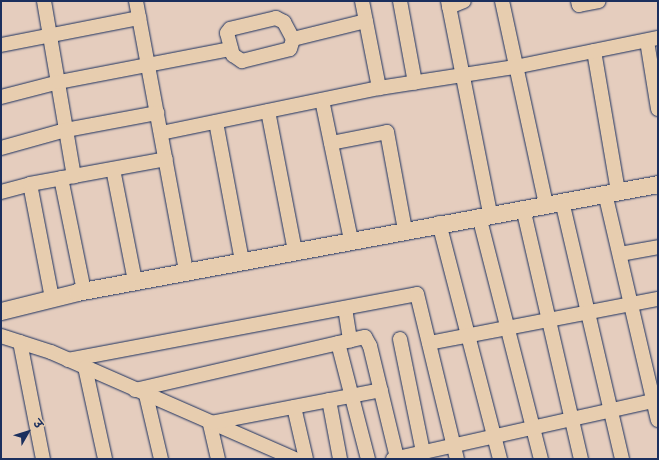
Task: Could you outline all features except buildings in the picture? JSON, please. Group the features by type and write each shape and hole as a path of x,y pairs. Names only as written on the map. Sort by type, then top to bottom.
{"street":[{"path":"44,1 66,130 67,177 84,291"},
{"path":"136,1 186,272"},
{"path":"362,1 379,88"},
{"path":"400,1 415,83"},
{"path":"464,1 448,4 462,75 484,215 508,329 541,459"},
{"path":"502,1 515,67 554,203 588,312 622,459"},
{"path":"578,1 579,5 599,1"},
{"path":"1,44 139,18"},
{"path":"276,18 284,22 293,39 290,49 242,60 233,55 227,33 230,28 276,18"},
{"path":"293,39 366,22"},
{"path":"161,134 379,88 515,67 652,40 658,109"},
{"path":"1,97 59,82 231,49"},
{"path":"594,51 620,254 631,305 656,401 658,420"},
{"path":"322,100 351,240"},
{"path":"268,111 295,251"},
{"path":"1,148 66,130 157,113"},
{"path":"216,122 242,261"},
{"path":"331,143 387,132 405,230"},
{"path":"1,192 30,184 166,159"},
{"path":"113,169 135,281"},
{"path":"30,184 52,298"},
{"path":"1,311 52,298 135,281 440,223 658,184"},
{"path":"523,208 581,459"},
{"path":"440,223 500,459"},
{"path":"620,254 658,247"},
{"path":"68,360 417,294 456,452"},
{"path":"429,343 658,299"},
{"path":"345,308 344,342 353,396 368,459"},
{"path":"1,336 85,367 210,423 271,455 295,459"},
{"path":"140,392 362,337 368,340 381,390 395,459 423,452 456,452 494,436 656,401"},
{"path":"400,339 423,452"},
{"path":"20,342 43,459"},
{"path":"85,367 105,459"},
{"path":"210,423 381,390"},
{"path":"140,392 161,459"},
{"path":"329,400 340,459"},
{"path":"294,407 306,459"},
{"path":"210,423 218,459"}]}
